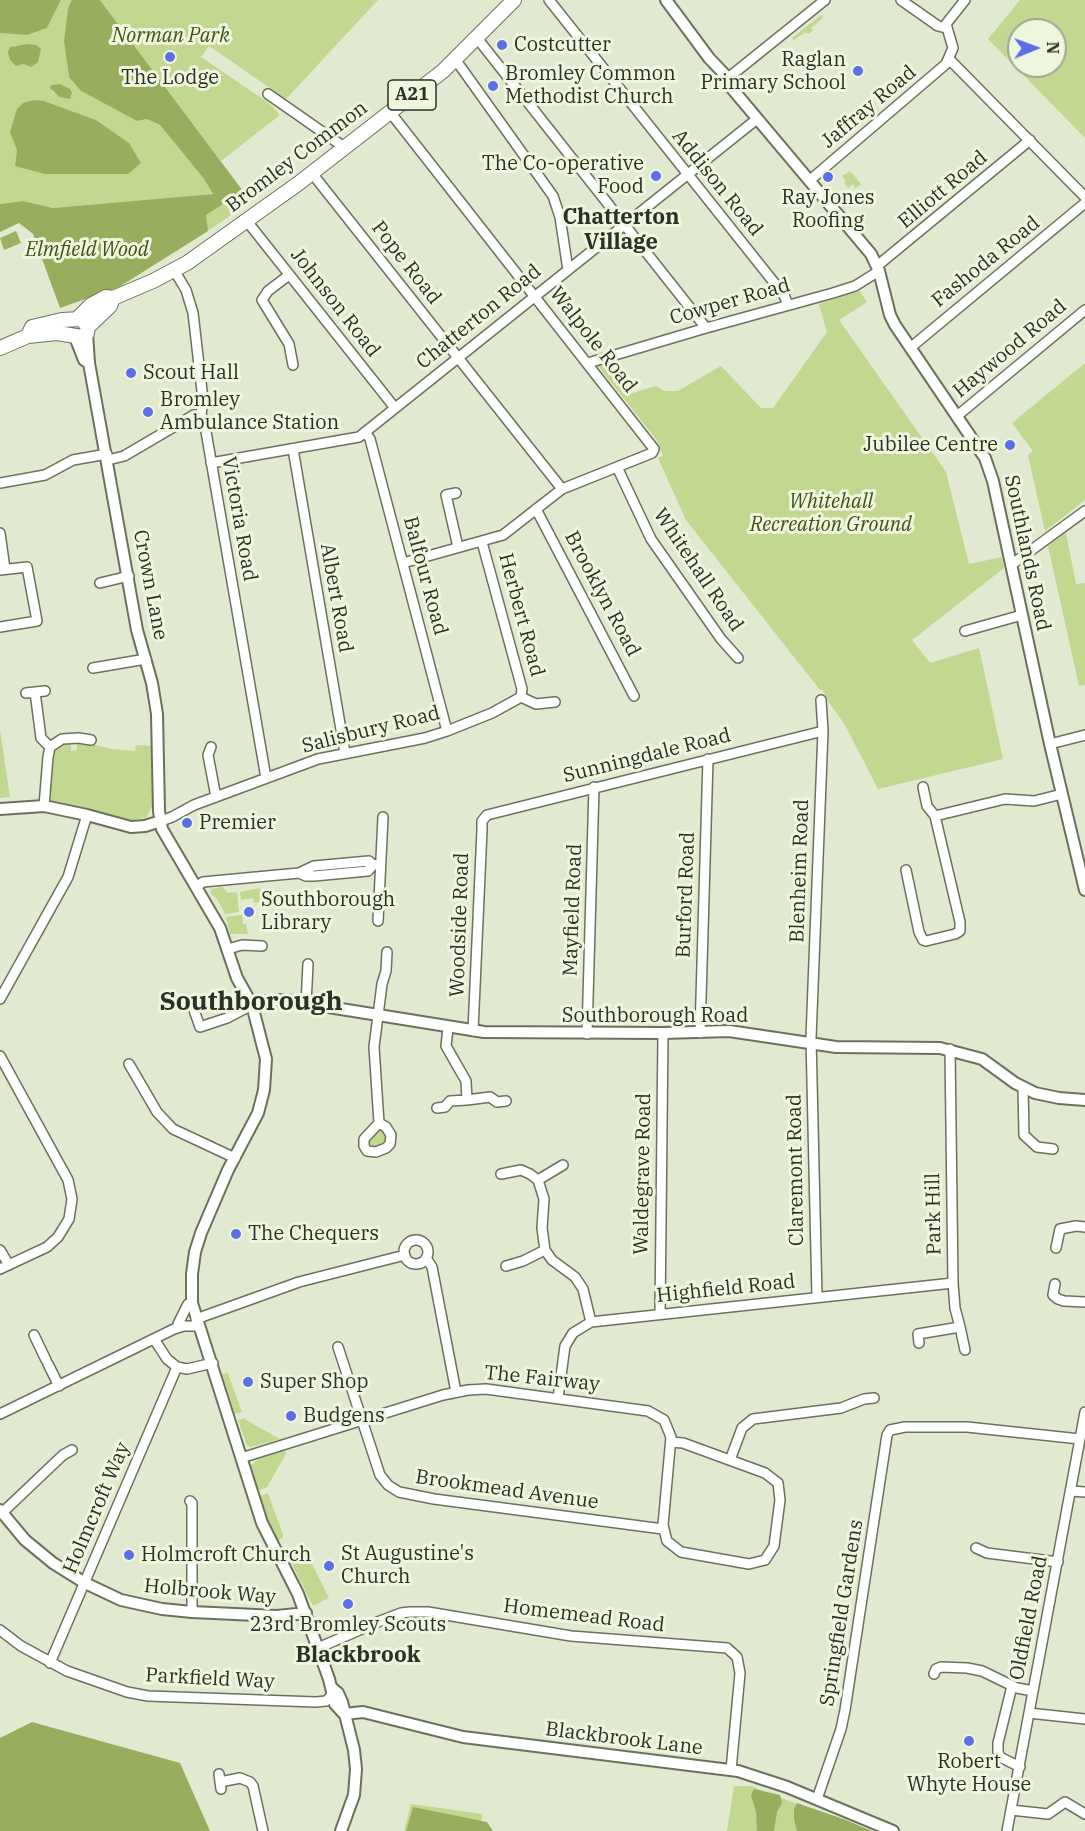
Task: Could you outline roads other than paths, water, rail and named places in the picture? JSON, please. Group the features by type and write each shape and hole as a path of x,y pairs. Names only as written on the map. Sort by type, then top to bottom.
{"main road":[{"name":"Bromley Common","path":"79,328 91,305 106,297 113,298 174,270 299,183 455,59 514,0"},
{"path":"0,348 28,336 32,327 62,320 79,328"}],"street":[{"name":"Addison Road","path":"549,0 784,295 788,305"},
{"name":"Southlands Road","path":"666,0 709,58 728,78 729,85 871,254 878,269 890,315 989,468 1085,890"},
{"path":"901,0 938,26 946,28"},
{"path":"965,0 948,20 946,28 952,43 950,60 1085,197"},
{"path":"728,78 821,1"},
{"path":"477,38 706,328"},
{"path":"455,59 553,196 560,217 568,270"},
{"name":"Jaffray Road","path":"809,181 950,60"},
{"path":"268,94 344,147"},
{"name":"Walpole Road","path":"390,112 650,442 654,451 617,467"},
{"name":"Chatterton Road","path":"211,463 351,440 365,432 757,119"},
{"name":"Elliott Road","path":"878,269 1030,140"},
{"name":"Pope Road","path":"311,172 562,489"},
{"name":"Fashoda Road","path":"910,348 1085,203"},
{"name":"Johnson Road","path":"246,220 395,408"},
{"name":"Cowper Road","path":"588,363 855,286 878,269"},
{"name":"Victoria Road","path":"174,270 186,290 193,312 203,400 201,415 204,420 266,778"},
{"path":"290,275 268,291 262,300 289,344 293,365"},
{"name":"Haywood Road","path":"957,416 1085,310"},
{"name":"Crown Lane","path":"79,328 89,363 139,635 146,658 159,726 158,777 162,829 220,928 237,978 252,1005 264,1048 266,1080 258,1113 209,1212 198,1242 191,1285 192,1303 213,1363 262,1523 306,1613 330,1695 338,1693 344,1714 354,1750 356,1778 354,1795 341,1831"},
{"path":"0,483 45,475 74,460 124,456 194,415 201,415"},
{"name":"Balfour Road","path":"365,432 370,439 447,731"},
{"name":"Albert Road","path":"292,449 345,753"},
{"path":"403,563 483,542 507,533 562,489 617,467"},
{"name":"Whitehall Road","path":"617,467 651,540 721,639 738,658"},
{"path":"456,493 446,495 458,547"},
{"name":"Brooklyn Road","path":"537,509 634,696"},
{"path":"1011,565 1085,511"},
{"path":"0,533 3,570 27,567 37,621 0,627"},
{"name":"Herbert Road","path":"483,542 522,689 522,697"},
{"path":"99,583 129,576"},
{"path":"965,631 1022,615"},
{"path":"93,668 146,658"},
{"path":"35,692 41,738 50,747"},
{"path":"522,697 536,704 555,702"},
{"name":"Salisbury Road","path":"161,821 216,797 318,759 425,738 447,731 492,713 522,697"},
{"name":"Blenheim Road","path":"812,1042 823,731 821,700"},
{"name":"Sunningdale Road","path":"482,820 490,813 823,731"},
{"path":"1050,744 1085,735"},
{"path":"44,806 50,747 62,739 91,740"},
{"path":"211,747 208,756 216,797"},
{"name":"Burford Road","path":"700,1033 708,759"},
{"path":"906,870 912,888 919,932 923,939 926,942 931,941 960,931 960,922 935,816 927,806 923,787"},
{"name":"Mayfield Road","path":"586,1034 594,788"},
{"path":"935,816 1005,799 1034,801 1062,794"},
{"path":"0,809 44,806 131,827 161,821"},
{"path":"0,999 68,877 87,815"},
{"path":"378,921 377,864 383,817"},
{"name":"Woodside Road","path":"473,1031 482,820"},
{"path":"196,886 203,882 299,873 314,876 368,871 377,864"},
{"path":"228,949 242,945 262,946"},
{"path":"379,1123 374,1047 382,984 387,970 387,952"},
{"path":"306,1004 308,964"},
{"name":"Southborough Road","path":"252,1005 276,1000 473,1031 586,1034 743,1032 836,1047 950,1049 982,1059 1023,1087 1047,1096 1085,1100"},
{"path":"194,1010 200,1028 252,1005"},
{"path":"448,1028 446,1046 466,1081 467,1100"},
{"name":"Waldegrave Road","path":"660,1314 663,1033"},
{"name":"Claremont Road","path":"812,1042 817,1297"},
{"name":"Park Hill","path":"950,1049 953,1283 955,1308 965,1350"},
{"path":"0,1056 68,1180 72,1199 69,1219 58,1238 47,1246 4,1267 0,1250"},
{"path":"129,1064 157,1112 174,1129 235,1158"},
{"path":"1023,1087 1024,1135 1037,1147 1053,1149"},
{"path":"436,1108 445,1107 450,1101 490,1097 497,1101 506,1101"},
{"path":"538,1180 558,1167 560,1180"},
{"path":"504,1175 521,1170 530,1173 538,1180 544,1199 542,1228 545,1250 552,1260 575,1277 583,1289 591,1322 573,1333 565,1346 558,1398"},
{"path":"1056,1248 1060,1229 1085,1227"},
{"path":"426,1258 414,1264 406,1259 404,1251 408,1243 421,1241 427,1247 426,1258 432,1267 456,1392"},
{"path":"506,1266 531,1258 545,1250"},
{"path":"0,1414 179,1327 299,1281 405,1255"},
{"name":"Highfield Road","path":"591,1322 953,1283"},
{"path":"1055,1284 1053,1295 1058,1299 1085,1302"},
{"path":"179,1327 178,1324 188,1304 192,1303"},
{"path":"919,1344 918,1334 960,1327"},
{"path":"34,1335 59,1386"},
{"path":"154,1339 167,1359 177,1367 187,1369 213,1363"},
{"name":"Brookmead Avenue","path":"338,1347 380,1475 388,1485 399,1492 434,1500 663,1529"},
{"name":"Holmcroft Way","path":"50,1663 177,1367"},
{"name":"The Fairway","path":"241,1458 456,1392 486,1389 654,1413 664,1420 671,1442"},
{"path":"730,1460 742,1428 753,1419 841,1408 867,1395"},
{"name":"Oldfield Road","path":"1007,1831 1085,1412"},
{"name":"Springfield Gardens","path":"817,1799 841,1729 845,1710 887,1435 890,1430 905,1427 968,1427 1080,1439"},
{"path":"671,1442 683,1443 730,1460 770,1476 780,1488 774,1546 765,1560 750,1564 681,1552 670,1546 663,1529 671,1442"},
{"path":"1,1511 63,1455 72,1450"},
{"path":"1071,1491 1085,1492"},
{"path":"190,1501 192,1503 192,1612"},
{"name":"Holbrook Way","path":"1,1511 34,1549 85,1584 121,1600 162,1610 277,1616 306,1613"},
{"path":"976,1548 987,1553 1058,1562"},
{"name":"Homemead Road","path":"318,1648 390,1617 410,1612 428,1612 581,1637 727,1648 737,1657 740,1673 731,1770"},
{"name":"Parkfield Way","path":"0,1630 50,1663 85,1679 148,1696 302,1702 330,1695"},
{"path":"934,1674 936,1668 940,1667 967,1668 982,1671 1012,1686 1033,1691"},
{"path":"1012,1686 998,1743 998,1752 1000,1757 1020,1767"},
{"name":"Blackbrook Lane","path":"344,1714 363,1712 407,1725 463,1737 731,1770 767,1780 893,1831"},
{"path":"1029,1713 1085,1719"},
{"path":"220,1782 240,1778 250,1782 253,1786 262,1829 272,1831"},
{"path":"1011,1810 1048,1814 1065,1802 1085,1814"}],"place":[{"name":"Costcutter","path":"502,45"},
{"name":"The Lodge","path":"170,57"},
{"name":"Raglan Primary School","path":"858,71"},
{"name":"Bromley Common Methodist Church","path":"493,86"},
{"name":"The Co-operative Food","path":"656,176"},
{"name":"Ray Jones Roofing","path":"828,177"},
{"name":"Scout Hall","path":"131,373"},
{"name":"Bromley Ambulance Station","path":"148,412"},
{"name":"Jubilee Centre","path":"1010,445"},
{"name":"Premier","path":"187,823"},
{"name":"Southborough Library","path":"249,912"},
{"name":"The Chequers","path":"236,1234"},
{"name":"Super Shop","path":"248,1382"},
{"name":"Budgens","path":"291,1416"},
{"name":"Holmcroft Church","path":"129,1555"},
{"name":"St Augustine's Church","path":"329,1566"},
{"name":"23rd Bromley Scouts","path":"348,1604"},
{"name":"Robert Whyte House","path":"969,1741"}],"district":[{"name":"Chatterton Village","path":"621,230"},
{"name":"Southborough","path":"251,1002"},
{"name":"Blackbrook","path":"358,1656"}],"park label":[{"name":"Norman Park","path":"171,36"},
{"name":"Elmfield Wood","path":"87,250"},
{"name":"Whitehall Recreation Ground","path":"831,514"}]}
